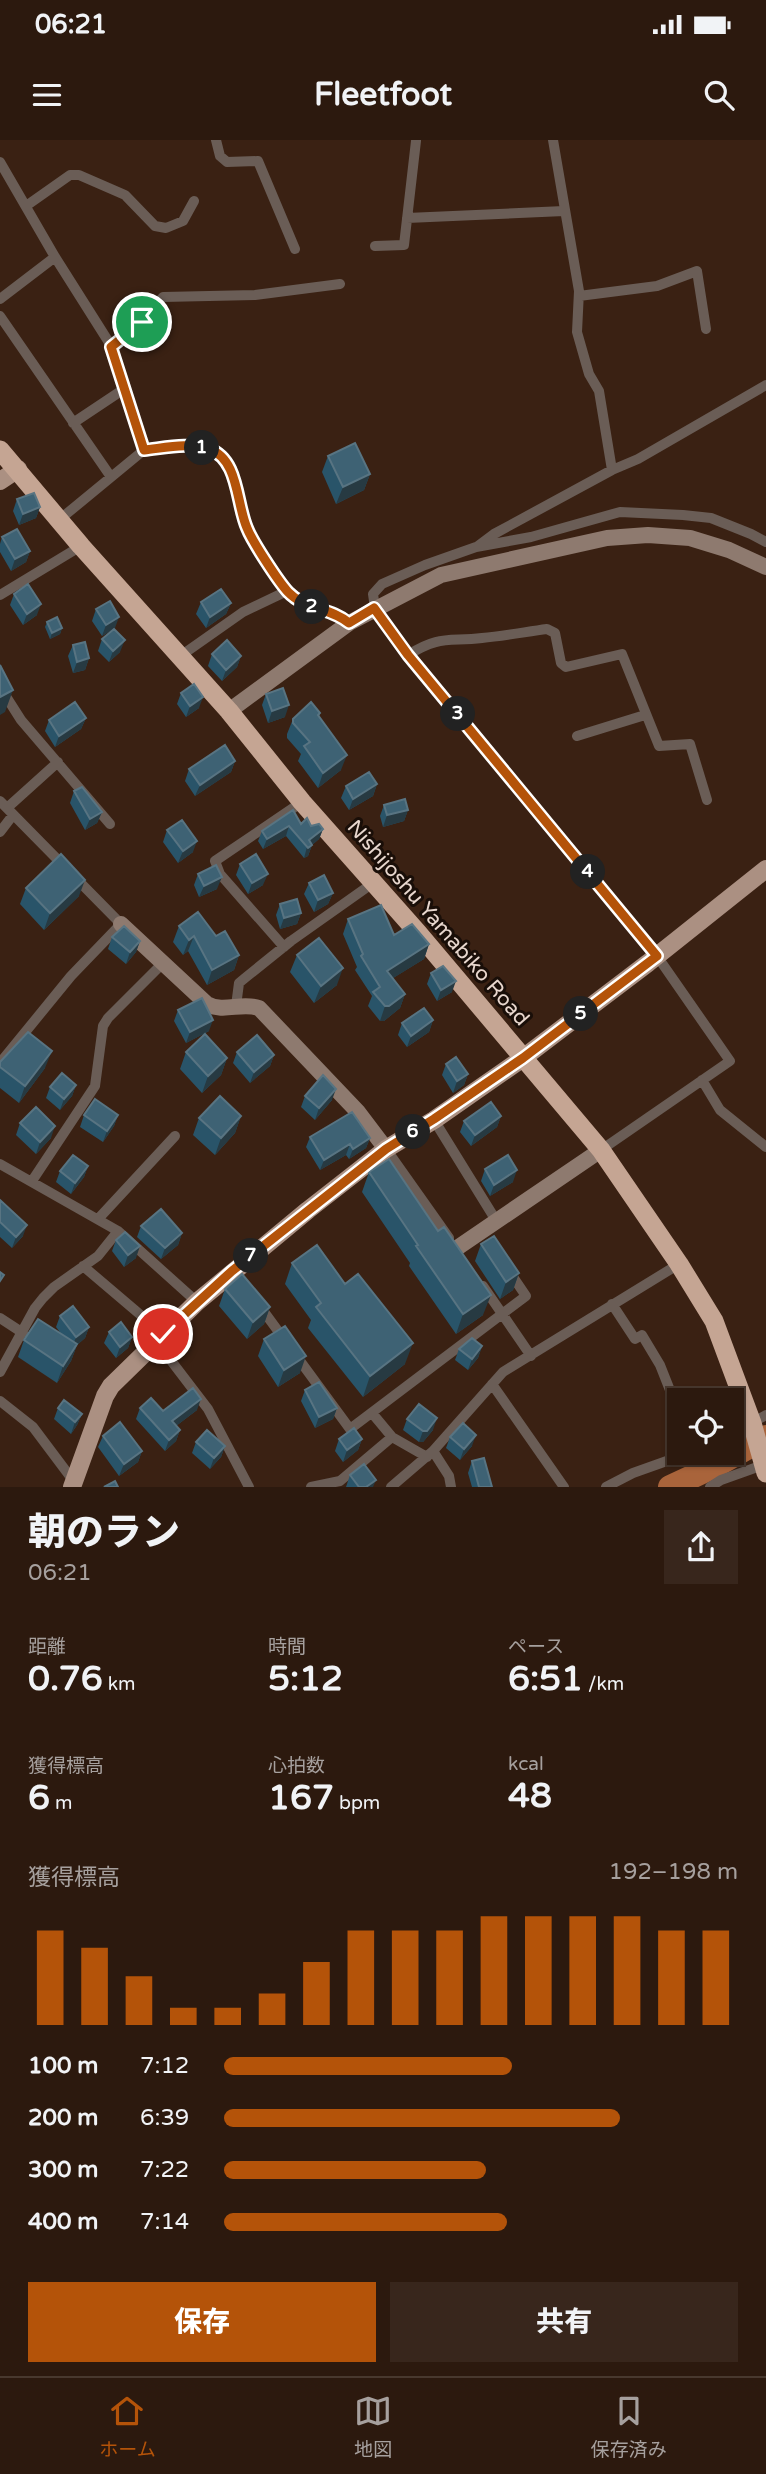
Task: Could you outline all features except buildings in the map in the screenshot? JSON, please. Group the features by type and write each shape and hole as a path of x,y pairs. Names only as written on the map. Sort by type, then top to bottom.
{"highway":[{"name":"Nishijoshu Yamabiko Road","path":"0,450 81,547 229,711 302,802 419,933 601,1150 679,1264 714,1321 757,1425 763,1465"}],"main road":[{"path":"0,481 18,469"},
{"path":"75,1485 105,1396 197,1302 236,1276 386,1149 523,1058 766,869"}],"street":[{"path":"216,140 220,156 227,162 258,161 295,249"},
{"path":"553,140 579,296 577,332 589,374 599,391 612,470"},
{"path":"375,246 404,245 416,141"},
{"path":"0,162 111,347 144,450"},
{"path":"26,206 70,175 79,175 125,195 155,226 166,228 183,221 194,201"},
{"path":"407,218 565,211"},
{"path":"0,299 55,257"},
{"path":"579,296 657,286 697,271 706,329"},
{"path":"111,347 142,322 163,298 255,296 340,284"},
{"path":"0,316 111,478"},
{"path":"476,547 494,534 612,470 638,459 766,385"},
{"path":"73,423 124,389"},
{"path":"59,520 144,450 208,448 223,456 247,529 287,591 302,604 339,615 349,623"},
{"path":"7,808 121,924 207,1004 215,1008 250,1005 259,1008 358,1112 461,1254 486,1236 497,1222 730,1061 657,956 408,655 374,608 373,594 382,584 476,547 531,537 620,512 683,514 711,518 766,542"},
{"path":"229,711 349,623 441,575 607,538 648,535 690,538 729,550 766,567"},
{"path":"1,592 81,547"},
{"path":"179,657 243,612 287,591"},
{"path":"408,655 425,644 443,639 478,639 547,629 555,633 561,663 566,667 621,654 659,746 690,744 707,800"},
{"path":"0,687 21,720 110,824"},
{"path":"577,736 645,715"},
{"path":"0,832 7,808 58,762"},
{"path":"285,947 220,874 215,861 302,802"},
{"path":"236,1006 239,983 373,883"},
{"path":"0,1063 71,976 121,924"},
{"path":"32,1181 95,1086 103,1026 163,963"},
{"path":"702,1080 720,1110 766,1147"},
{"path":"434,1119 497,1222"},
{"path":"99,1218 176,1136"},
{"path":"0,1164 118,1231 197,1302"},
{"path":"0,1372 43,1298 97,1256 118,1231"},
{"path":"248,1292 281,1332 349,1429 501,1312 526,1296 504,1263"},
{"path":"390,1487 430,1454 503,1372 679,1264"},
{"path":"83,1266 159,1338 208,1409 249,1487"},
{"path":"479,1280 531,1356"},
{"path":"612,1304 635,1339 642,1335 660,1365 669,1388"},
{"path":"0,1318 23,1333"},
{"path":"492,1384 564,1487"},
{"path":"0,1401 33,1427 75,1485"},
{"path":"372,1413 392,1437 430,1454 449,1476 451,1487"},
{"path":"312,1487 340,1481 392,1437"},
{"path":"606,1487 667,1461"},
{"path":"710,1487 721,1480 763,1465"}],"waterway":[{"path":"670,1487 715,1466 766,1437"}],"route":[{"path":"142,322 111,347 144,450 208,448 223,456 247,529 287,591 302,604 339,615 349,623 374,608 408,655 657,956 523,1058 386,1149 232,1271 163,1334"}]}
